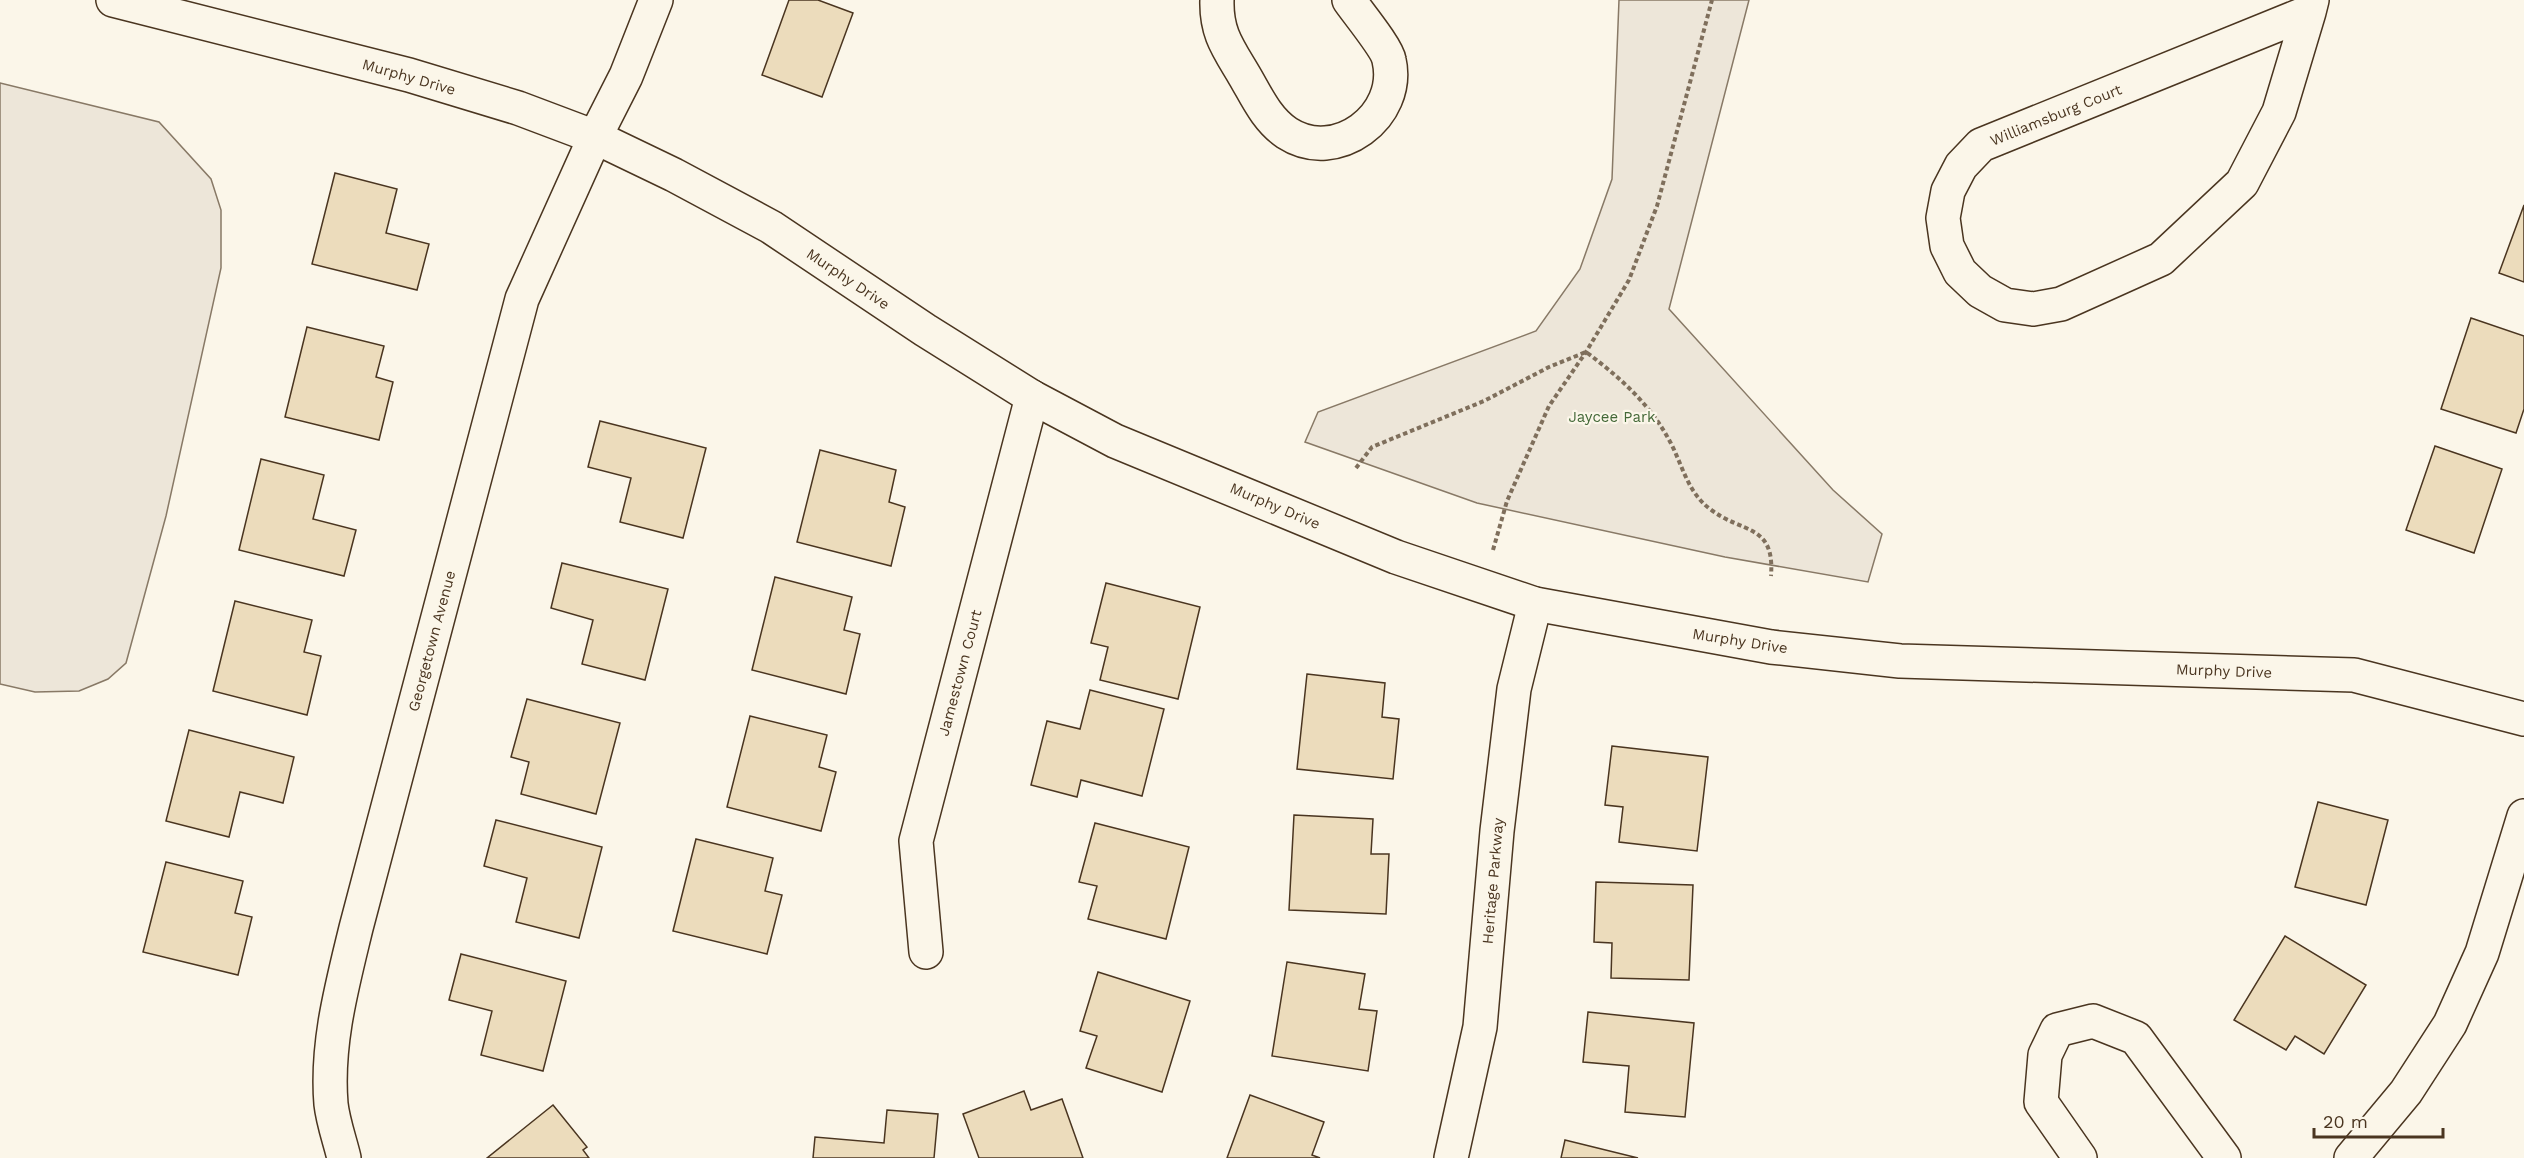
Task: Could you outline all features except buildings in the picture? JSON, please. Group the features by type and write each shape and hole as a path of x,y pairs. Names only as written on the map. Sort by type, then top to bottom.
{"street":[{"name":"Murphy Drive","path":"113,0 409,75 518,108 595,137 674,175 771,228 925,330 1032,397 1115,441 1395,556 1535,604 1771,647 1900,661 2354,675 2524,719"},
{"name":"Georgetown Avenue","path":"344,1158 332,1106 331,1058 336,1013 356,928 522,299 595,137 626,76 656,0"},
{"path":"1217,0 1216,19 1222,38 1270,119 1288,134 1309,142 1332,143 1354,136 1373,122 1385,103 1391,81 1389,58 1349,0"},
{"name":"Williamsburg Court","path":"2310,6 2279,112 2242,183 2161,259 2061,304 2033,309 2005,304 1980,291 1960,272 1947,246 1943,218 1948,191 1961,166 1981,146 2310,6"},
{"name":"Jamestown Court","path":"926,952 916,841 1032,397"},
{"name":"Heritage Parkway","path":"1451,1158 1480,1027 1497,831 1514,688 1535,604"},
{"path":"2351,1158 2406,1092 2450,1024 2482,954 2524,816"},
{"path":"2080,1158 2041,1102 2045,1055 2057,1030 2093,1022 2136,1038 2224,1158"}],"path":[{"path":"1491,556 1507,501 1550,406 1586,352 1629,280 1657,206 1712,0"},
{"path":"1356,468 1372,447 1484,401 1549,367 1586,352"},
{"path":"1586,352 1604,365 1653,414 1670,440 1693,493 1710,509 1763,537 1773,555 1771,576"}],"green space":[{"name":"Jaycee Park","path":"1619,0 1749,0 1669,309 1833,490 1882,534 1868,582 1725,557 1477,503 1305,442 1318,412 1536,331 1580,269 1612,179"},
{"path":"0,83 159,122 211,179 221,210 221,268 166,516 126,663 108,679 79,691 35,692 0,684"}]}
